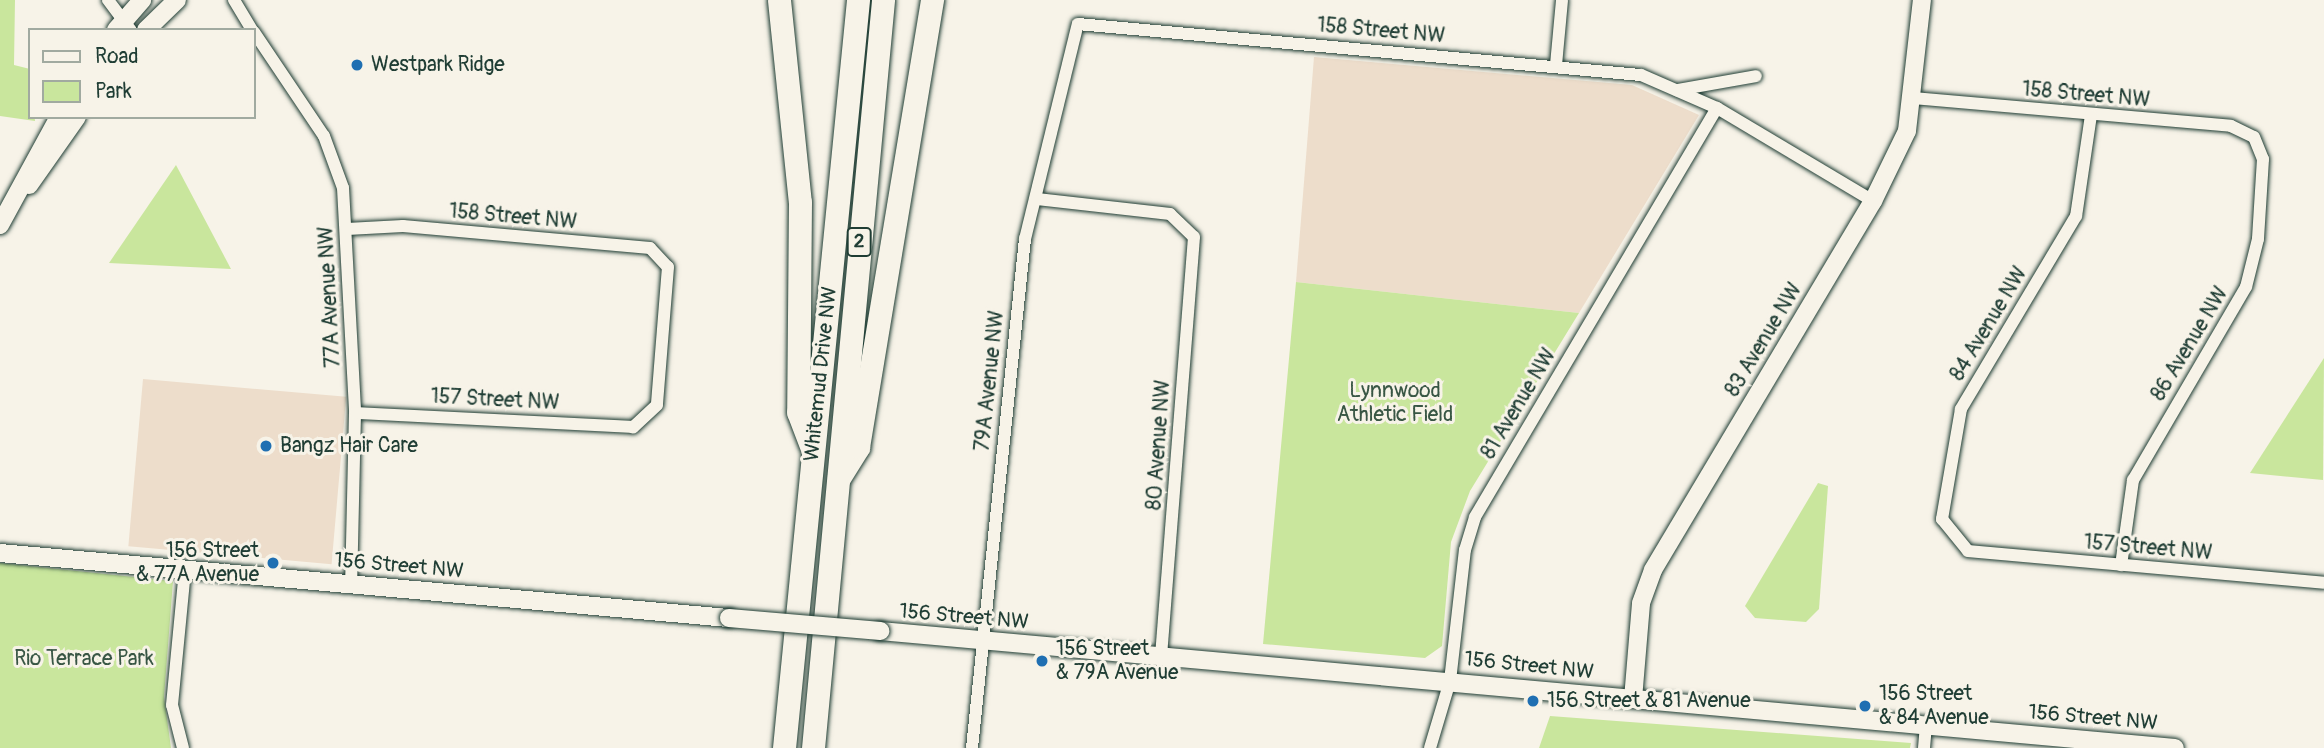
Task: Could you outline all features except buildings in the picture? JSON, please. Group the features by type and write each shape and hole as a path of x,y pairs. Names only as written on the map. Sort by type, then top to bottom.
{"highway":[{"path":"772,0 790,75"},
{"path":"779,0 790,75 800,202 798,412 813,453"},
{"name":"Whitemud Drive NW","path":"784,748 858,0"},
{"name":"Whitemud Drive NW","path":"813,748 835,484 883,0"},
{"path":"835,484 858,447 932,0"}],"street":[{"path":"107,0 123,27 142,0"},
{"path":"148,28 177,0"},
{"name":"77A Avenue NW","path":"234,0 251,28"},
{"path":"1556,65 1562,0"},
{"name":"83 Avenue NW","path":"1633,699 1641,603 1653,570 1872,201 1907,131 1913,98 1922,0"},
{"name":"158 Street NW","path":"1078,24 1556,65 1641,75 1717,108 1872,201"},
{"name":"79A Avenue NW","path":"972,748 1025,239 1078,24"},
{"name":"77A Avenue NW","path":"256,35 324,136 343,188 355,413 351,584"},
{"path":"1676,90 1756,76"},
{"name":"158 Street NW","path":"1913,98 2231,126 2254,137"},
{"name":"81 Avenue NW","path":"1430,748 1450,681 1465,550 1475,517 1717,108"},
{"name":"84 Avenue NW","path":"1968,551 1942,519 1961,409 2076,216 2091,115"},
{"path":"2,218 58,119"},
{"path":"2,218 76,119"},
{"name":"86 Avenue NW","path":"2121,565 2133,480 2246,287 2258,239 2263,159 2254,137"},
{"name":"80 Avenue NW","path":"1037,199 1170,214 1194,237 1161,656"},
{"name":"158 Street NW","path":"346,229 403,226 650,248 668,267 657,405 633,427"},
{"name":"157 Street NW","path":"355,413 633,427"},
{"name":"157 Street NW","path":"1968,551 2324,583"},
{"name":"156 Street NW","path":"0,553 2175,748"},
{"path":"183,748 172,705 185,569"},
{"path":"1924,748 1926,725"}],"shaded area":[{"path":"1314,57 1632,85 1699,115 1579,313 1296,282"},
{"path":"143,379 346,397 332,564 128,546"}],"green space":[{"path":"0,0 15,0 14,65 28,68 28,119 35,121 0,116"},
{"path":"176,165 231,269 109,263"},
{"name":"Lynnwood Athletic Field","path":"1296,282 1579,313 1470,491 1451,542 1442,646 1425,658 1263,644"},
{"path":"2324,358 2323,480 2250,473"},
{"path":"1818,483 1828,486 1819,609 1806,622 1755,618 1745,606"},
{"name":"Rio Terrace Park","path":"0,563 173,581 164,697 171,748 0,748"},
{"path":"1550,716 1911,743 1910,748 1539,748"}],"place":[{"name":"Westpark Ridge","path":"357,65"},
{"name":"Bangz Hair Care","path":"266,446"},
{"name":"156 Street & 77A Avenue","path":"273,563"},
{"name":"156 Street & 79A Avenue","path":"1042,661"},
{"name":"156 Street & 81 Avenue","path":"1533,701"},
{"name":"156 Street & 84 Avenue","path":"1865,706"}]}
